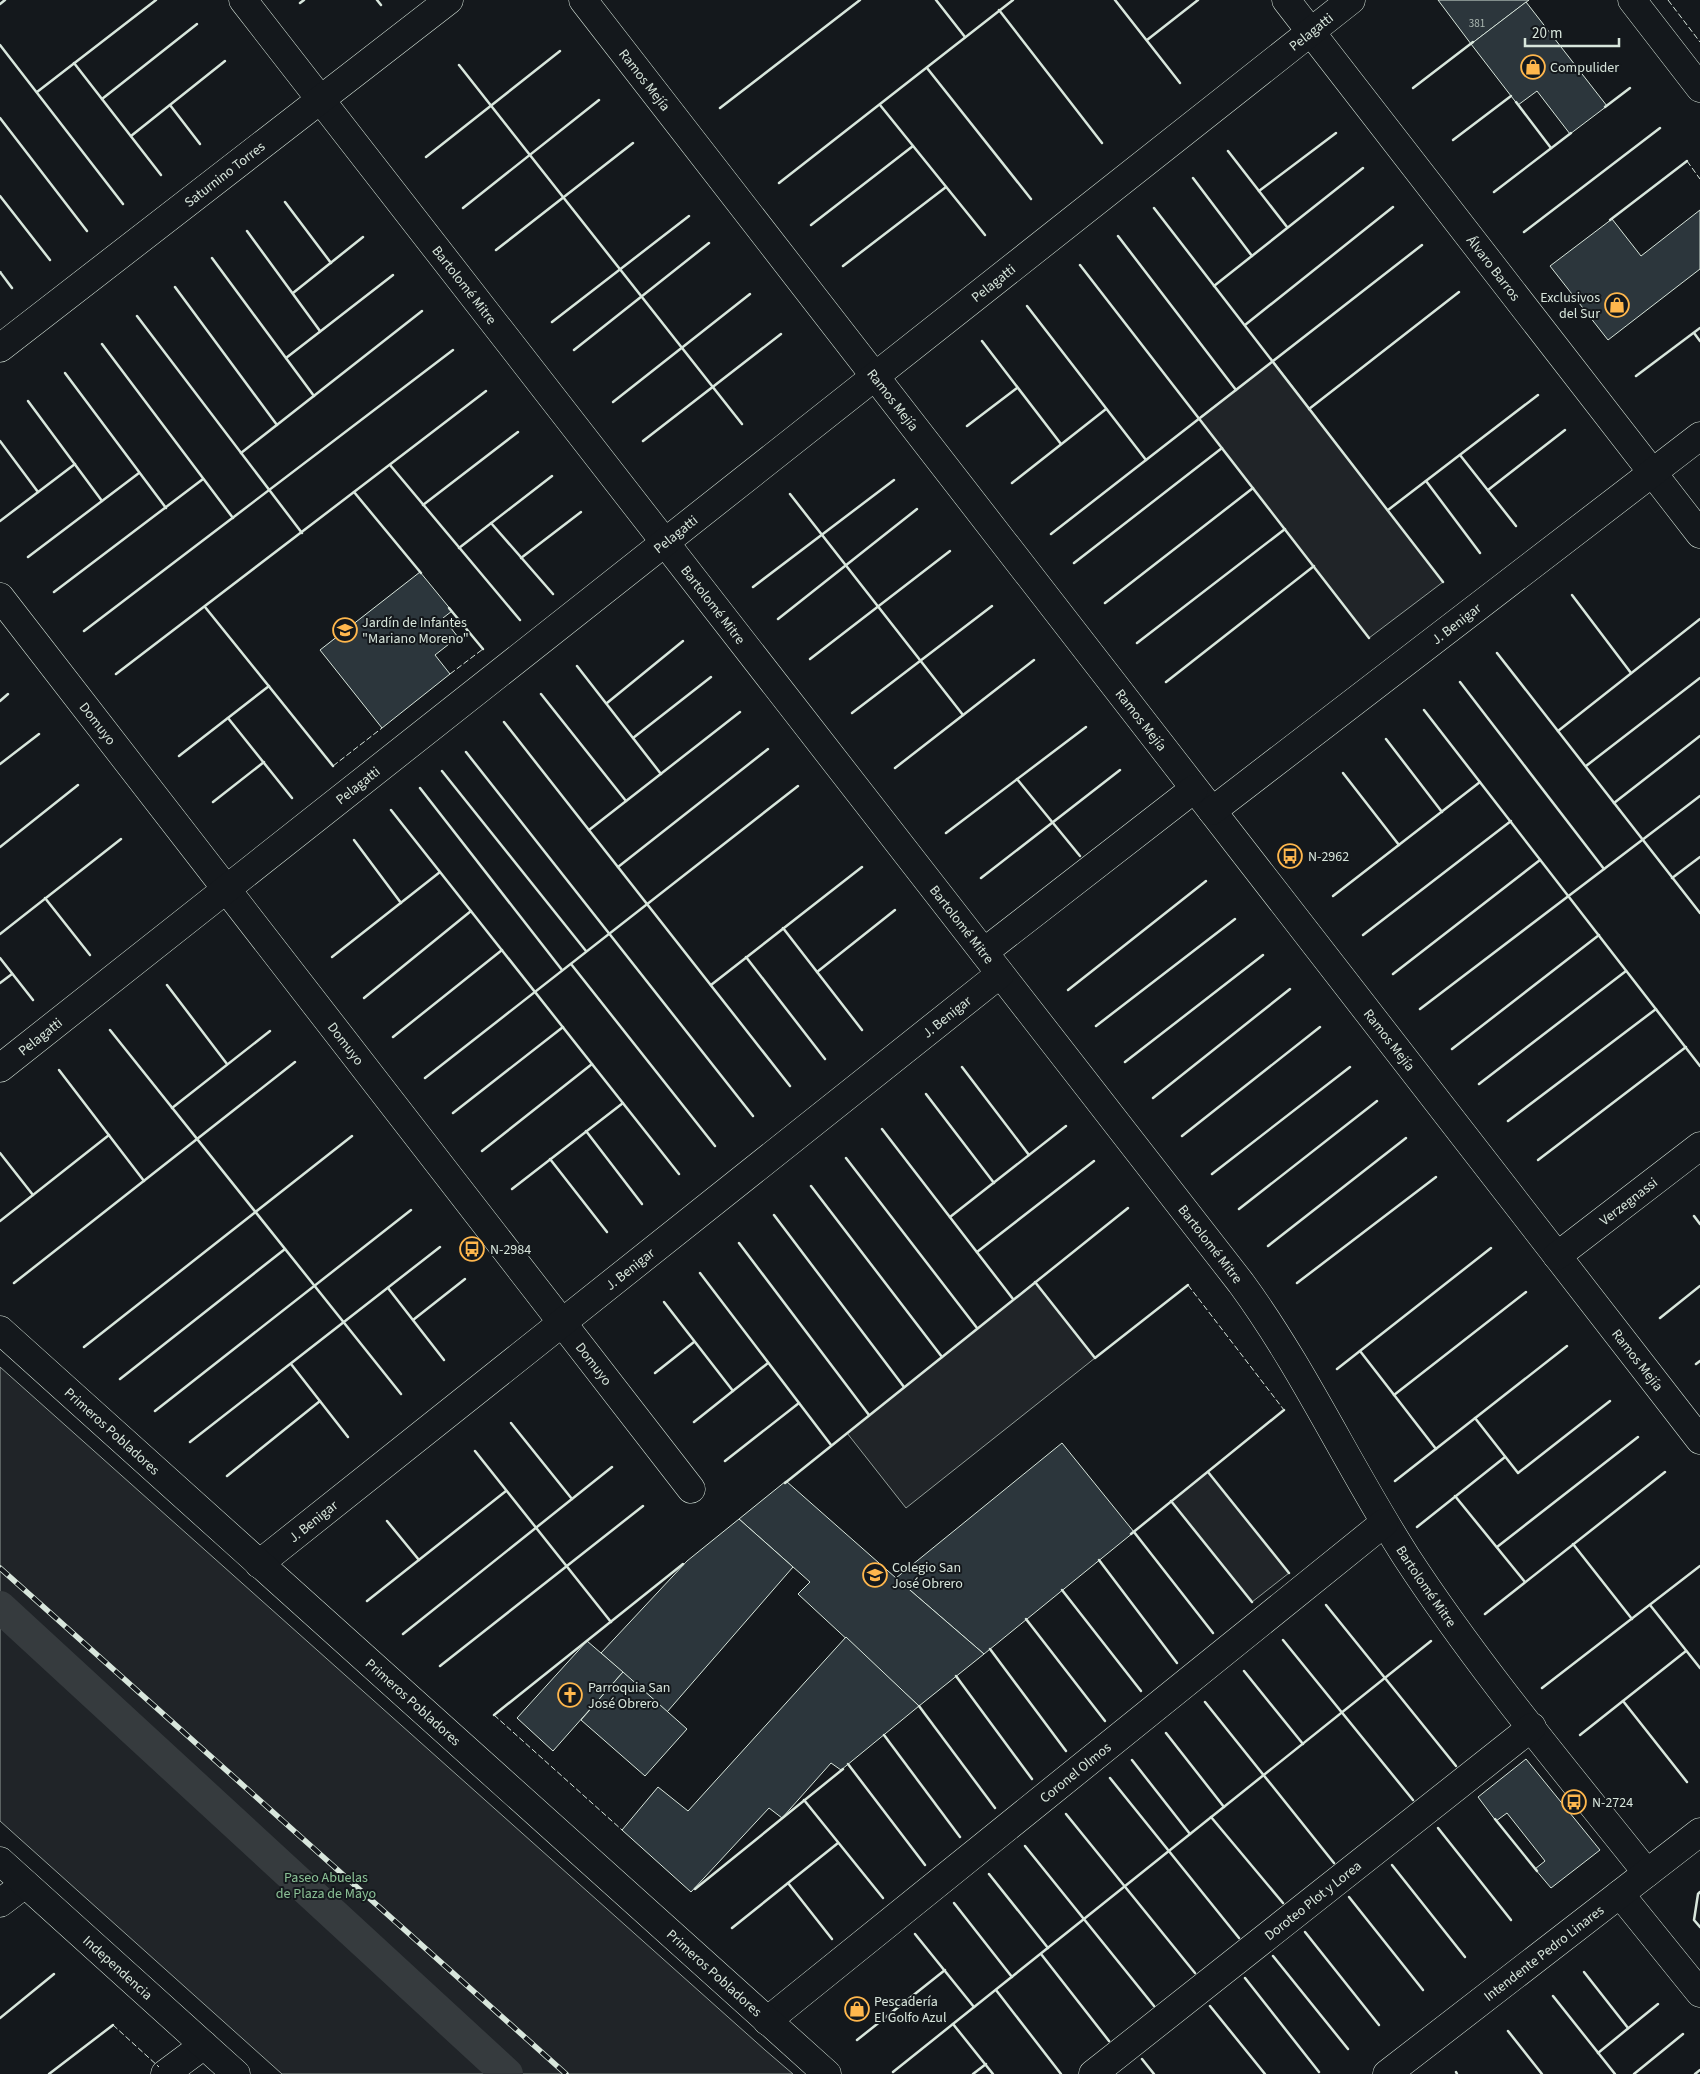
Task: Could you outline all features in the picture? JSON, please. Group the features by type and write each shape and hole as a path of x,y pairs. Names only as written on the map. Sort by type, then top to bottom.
{"main road":[{"name":"Bartolomé Mitre","path":"243,0 1259,1307 1384,1522 1453,1625 1647,1873"},
{"name":"Saturnino Torres","path":"0,348 449,0"},
{"name":"Ramos Mejía","path":"583,0 1700,1440"},
{"name":"Álvaro Barros","path":"1286,0 1700,534"},
{"name":"Pelagatti","path":"0,1068 1351,0"},
{"path":"1632,0 1700,88"},
{"name":"J. Benigar","path":"1212,810 1700,436"},
{"name":"Domuyo","path":"0,597 691,1489"},
{"path":"984,952 1194,789"},
{"name":"J. Benigar","path":"259,1564 1000,974"},
{"name":"Verzegnassi","path":"1557,1256 1700,1146"},
{"name":"Primeros Pobladores","path":"0,1330 827,2074"},
{"name":"Coronel Olmos","path":"767,2021 1384,1522"},
{"name":"Doroteo Plot y Lorea","path":"1093,2074 1532,1727"},
{"name":"Intendente Pedro Linares","path":"1388,2074 1700,1832"},
{"name":"Independencia","path":"0,1861 236,2074"},
{"path":"0,1903 25,1884"},
{"path":"1620,1894 1700,1993"},
{"path":"165,2074 204,2045"}],"green space":[{"path":"1273,361 1443,582 1369,638 1199,418"},
{"path":"1035,1282 1095,1358 906,1508 847,1433"},
{"name":"Paseo Abuelas de Plaza de Mayo","path":"0,1367 793,2074 282,2074 0,1821"},
{"path":"1208,1472 1289,1573 1252,1602 1171,1501"}],"building":[{"path":"1438,0 1529,0 1471,44"},
{"name":"Compulider","path":"1526,2 1607,106 1570,134 1537,91 1518,105 1471,44"},
{"name":"Exclusivos del Sur","path":"1700,210 1700,269 1608,340 1550,266 1612,219 1641,256"},
{"path":"420,572 452,611 443,618 458,637 435,655 450,674 382,728 320,650"},
{"path":"1062,1443 1134,1532 984,1654 896,1578"},
{"path":"786,1481 984,1654 919,1706 798,1594 810,1582 739,1519"},
{"path":"739,1519 793,1567 667,1712 601,1653 687,1561"},
{"path":"846,1637 919,1706 841,1770 831,1763 782,1818 769,1808 691,1892 622,1830 658,1787 688,1811"},
{"name":"Parroquia San José Obrero","path":"587,1641 623,1672 553,1751 517,1718"},
{"path":"623,1672 687,1729 645,1776 581,1720"},
{"path":"1526,1759 1600,1850 1551,1888 1535,1869 1545,1861 1507,1813 1496,1821 1478,1797"}],"waterway":[{"path":"0,1607 507,2074"}],"railway":[{"path":"0,1568 566,2074"}],"fence":[{"path":"1668,0 1700,42"},
{"path":"1687,161 1700,179"},
{"path":"450,674 483,649"},
{"path":"333,766 382,728"},
{"path":"1188,1285 1284,1410"},
{"path":"494,1715 622,1830"},
{"path":"113,2025 159,2067"}],"wall":[{"path":"0,4 5,0"},
{"path":"37,92 156,0"},
{"path":"300,3 304,0"},
{"path":"377,0 381,5"},
{"path":"720,108 860,0"},
{"path":"936,0 965,37"},
{"path":"779,183 1013,0"},
{"path":"1115,0 1180,83"},
{"path":"1147,40 1198,0"},
{"path":"999,10 1102,143"},
{"path":"102,99 197,24"},
{"path":"1413,88 1473,42"},
{"path":"0,45 123,204"},
{"path":"426,157 560,51"},
{"path":"131,136 225,61"},
{"path":"74,63 161,175"},
{"path":"459,65 742,424"},
{"path":"927,68 1031,199"},
{"path":"1605,107 1630,88"},
{"path":"1453,140 1511,96"},
{"path":"463,208 599,100"},
{"path":"1516,102 1551,148"},
{"path":"170,105 200,144"},
{"path":"880,105 985,235"},
{"path":"0,118 87,231"},
{"path":"1524,232 1660,128"},
{"path":"1259,191 1336,133"},
{"path":"1494,192 1571,133"},
{"path":"496,250 633,143"},
{"path":"811,225 913,146"},
{"path":"1228,151 1287,227"},
{"path":"1610,220 1687,161"},
{"path":"1214,286 1363,168"},
{"path":"1193,178 1252,256"},
{"path":"843,266 946,187"},
{"path":"0,196 50,260"},
{"path":"285,202 331,263"},
{"path":"1245,325 1393,207"},
{"path":"1154,208 1443,582"},
{"path":"552,322 689,216"},
{"path":"247,231 320,331"},
{"path":"1118,236 1236,390"},
{"path":"293,293 363,237"},
{"path":"574,350 709,243"},
{"path":"1051,534 1422,245"},
{"path":"212,258 314,396"},
{"path":"1080,265 1369,638"},
{"path":"0,272 12,288"},
{"path":"286,358 393,275"},
{"path":"175,287 277,425"},
{"path":"1309,409 1459,292"},
{"path":"613,402 750,294"},
{"path":"1027,306 1146,460"},
{"path":"241,453 422,311"},
{"path":"137,316 302,533"},
{"path":"1636,376 1700,328"},
{"path":"1694,333 1700,341"},
{"path":"643,441 781,334"},
{"path":"982,341 1061,444"},
{"path":"102,344 233,518"},
{"path":"84,631 453,350"},
{"path":"65,373 166,508"},
{"path":"967,426 1017,388"},
{"path":"116,674 486,391"},
{"path":"1388,510 1538,395"},
{"path":"28,401 102,501"},
{"path":"1012,483 1106,409"},
{"path":"1488,490 1565,430"},
{"path":"423,505 518,432"},
{"path":"0,441 38,492"},
{"path":"1074,563 1222,448"},
{"path":"1460,455 1516,526"},
{"path":"0,521 75,464"},
{"path":"390,465 520,620"},
{"path":"28,557 139,473"},
{"path":"459,548 552,476"},
{"path":"54,592 203,479"},
{"path":"753,587 894,480"},
{"path":"1426,481 1480,553"},
{"path":"1105,603 1253,488"},
{"path":"354,492 421,573"},
{"path":"790,494 963,715"},
{"path":"778,619 917,509"},
{"path":"521,558 581,512"},
{"path":"491,523 553,594"},
{"path":"1137,643 1285,529"},
{"path":"810,659 950,551"},
{"path":"1166,682 1314,566"},
{"path":"1572,595 1631,673"},
{"path":"852,713 992,606"},
{"path":"205,607 333,766"},
{"path":"449,608 483,649"},
{"path":"1558,731 1700,619"},
{"path":"607,703 683,641"},
{"path":"1497,653 1700,913"},
{"path":"895,768 1034,660"},
{"path":"577,666 661,774"},
{"path":"633,738 711,677"},
{"path":"1586,766 1700,678"},
{"path":"1460,682 1604,869"},
{"path":"179,756 269,686"},
{"path":"0,701 8,694"},
{"path":"541,694 626,801"},
{"path":"1424,710 1700,1066"},
{"path":"589,830 740,712"},
{"path":"228,718 292,798"},
{"path":"504,722 790,1086"},
{"path":"946,833 1086,727"},
{"path":"0,764 39,734"},
{"path":"1614,803 1700,736"},
{"path":"1386,739 1442,812"},
{"path":"618,867 768,749"},
{"path":"466,752 753,1116"},
{"path":"213,802 264,762"},
{"path":"981,878 1120,770"},
{"path":"442,771 586,951"},
{"path":"1343,773 1399,845"},
{"path":"1017,779 1080,856"},
{"path":"1333,896 1480,782"},
{"path":"0,847 78,785"},
{"path":"425,1078 798,786"},
{"path":"420,788 562,970"},
{"path":"1420,1009 1700,796"},
{"path":"391,810 679,1174"},
{"path":"1363,935 1511,821"},
{"path":"0,934 121,839"},
{"path":"354,840 401,903"},
{"path":"1672,878 1700,857"},
{"path":"1393,974 1540,860"},
{"path":"711,985 862,867"},
{"path":"332,957 440,872"},
{"path":"1068,990 1206,881"},
{"path":"45,898 90,955"},
{"path":"817,972 895,910"},
{"path":"364,998 471,911"},
{"path":"1096,1026 1235,919"},
{"path":"783,928 862,1030"},
{"path":"1452,1049 1599,935"},
{"path":"393,1037 502,950"},
{"path":"1125,1062 1263,955"},
{"path":"746,957 825,1059"},
{"path":"0,958 33,1000"},
{"path":"571,964 715,1146"},
{"path":"1479,1084 1626,971"},
{"path":"0,983 12,974"},
{"path":"167,985 227,1064"},
{"path":"1153,1098 1290,989"},
{"path":"1508,1121 1656,1009"},
{"path":"453,1113 563,1027"},
{"path":"1182,1136 1320,1027"},
{"path":"110,1030 401,1394"},
{"path":"172,1108 270,1031"},
{"path":"1538,1160 1686,1047"},
{"path":"14,1283 295,1062"},
{"path":"482,1151 592,1064"},
{"path":"962,1067 1029,1155"},
{"path":"1212,1174 1350,1067"},
{"path":"59,1070 144,1181"},
{"path":"926,1094 994,1183"},
{"path":"1239,1209 1377,1101"},
{"path":"512,1189 623,1103"},
{"path":"950,1217 1066,1126"},
{"path":"882,1129 1013,1299"},
{"path":"586,1131 642,1204"},
{"path":"0,1221 109,1135"},
{"path":"84,1347 352,1136"},
{"path":"1268,1246 1406,1138"},
{"path":"0,1153 33,1195"},
{"path":"846,1158 977,1328"},
{"path":"550,1159 607,1232"},
{"path":"977,1252 1094,1161"},
{"path":"1297,1283 1436,1177"},
{"path":"811,1186 942,1357"},
{"path":"785,1483 1128,1208"},
{"path":"155,1411 411,1210"},
{"path":"774,1215 904,1387"},
{"path":"1694,1216 1700,1224"},
{"path":"739,1243 869,1415"},
{"path":"190,1442 440,1247"},
{"path":"1337,1369 1491,1248"},
{"path":"120,1379 285,1249"},
{"path":"700,1273 831,1445"},
{"path":"413,1320 465,1279"},
{"path":"1035,1282 1095,1358 1188,1285"},
{"path":"1660,1318 1700,1286"},
{"path":"388,1288 444,1360"},
{"path":"1394,1395 1526,1292"},
{"path":"664,1302 733,1391"},
{"path":"655,1373 694,1342"},
{"path":"1395,1481 1567,1346"},
{"path":"1360,1351 1436,1449"},
{"path":"1696,1364 1700,1361"},
{"path":"694,1422 768,1363"},
{"path":"291,1364 348,1437"},
{"path":"227,1476 320,1401"},
{"path":"1475,1418 1518,1473 1610,1401"},
{"path":"725,1461 799,1403"},
{"path":"1131,1534 1284,1410"},
{"path":"511,1423 572,1499"},
{"path":"1497,1547 1638,1437"},
{"path":"475,1451 611,1622"},
{"path":"1417,1527 1505,1457"},
{"path":"403,1634 612,1467"},
{"path":"1208,1472 1289,1573"},
{"path":"1485,1614 1665,1472"},
{"path":"367,1601 506,1491"},
{"path":"1455,1496 1525,1582"},
{"path":"1171,1501 1252,1602"},
{"path":"440,1666 643,1506"},
{"path":"387,1521 419,1560"},
{"path":"1134,1532 1213,1633"},
{"path":"1573,1544 1632,1619"},
{"path":"1099,1560 1177,1663"},
{"path":"494,1715 683,1564"},
{"path":"1542,1688 1700,1566"},
{"path":"1062,1590 1141,1691"},
{"path":"1326,1605 1456,1766"},
{"path":"1650,1605 1700,1668"},
{"path":"1026,1619 1105,1721"},
{"path":"1283,1640 1413,1800"},
{"path":"893,2072 1431,1641"},
{"path":"990,1649 1066,1751"},
{"path":"1580,1735 1686,1651"},
{"path":"1244,1671 1303,1744"},
{"path":"956,1676 1032,1779"},
{"path":"1623,1701 1687,1782"},
{"path":"1205,1702 1334,1863"},
{"path":"919,1706 995,1808"},
{"path":"1166,1733 1224,1807"},
{"path":"884,1735 960,1837"},
{"path":"1132,1760 1190,1834"},
{"path":"848,1764 925,1865"},
{"path":"695,1889 843,1769"},
{"path":"1110,1778 1239,1938"},
{"path":"804,1800 883,1898"},
{"path":"1066,1814 1195,1973"},
{"path":"1211,1817 1283,1903"},
{"path":"1495,1819 1537,1871"},
{"path":"1438,1828 1511,1920"},
{"path":"732,1928 838,1843"},
{"path":"1025,1846 1154,2006"},
{"path":"1392,1865 1465,1957"},
{"path":"989,1874 1048,1948"},
{"path":"788,1883 832,1939"},
{"path":"1700,1892 1698,1894 1694,1920 1700,1927"},
{"path":"1349,1897 1423,1990"},
{"path":"954,1903 1012,1977"},
{"path":"1305,1932 1379,2025"},
{"path":"915,1934 974,2007"},
{"path":"1041,1954 1109,2041"},
{"path":"1273,1956 1348,2049"},
{"path":"857,2040 945,1970"},
{"path":"1584,1972 1628,2028"},
{"path":"0,2018 54,1974"},
{"path":"1245,1978 1319,2072"},
{"path":"996,1990 1061,2074"},
{"path":"1553,1996 1615,2074"},
{"path":"1598,2053 1658,2004"},
{"path":"1210,2006 1265,2074"},
{"path":"953,2024 993,2074"},
{"path":"49,2074 113,2025"},
{"path":"1508,2031 1542,2074"},
{"path":"1634,2074 1683,2034"},
{"path":"1142,2059 1154,2074"},
{"path":"973,2074 986,2064"},
{"path":"1695,2074 1700,2070"}],"place":[{"name":"Compulider","path":"1533,67"},
{"name":"Exclusivos del Sur","path":"1617,305"},
{"name":"Jardín de Infantes \"Mariano Moreno\"","path":"345,630"},
{"name":"N-2962","path":"1290,856"},
{"name":"N-2984","path":"472,1249"},
{"name":"Colegio San José Obrero","path":"875,1575"},
{"name":"Parroquia San José Obrero","path":"570,1695"},
{"name":"N-2724","path":"1574,1802"},
{"name":"Pescadería El Golfo Azul","path":"857,2009"}]}
